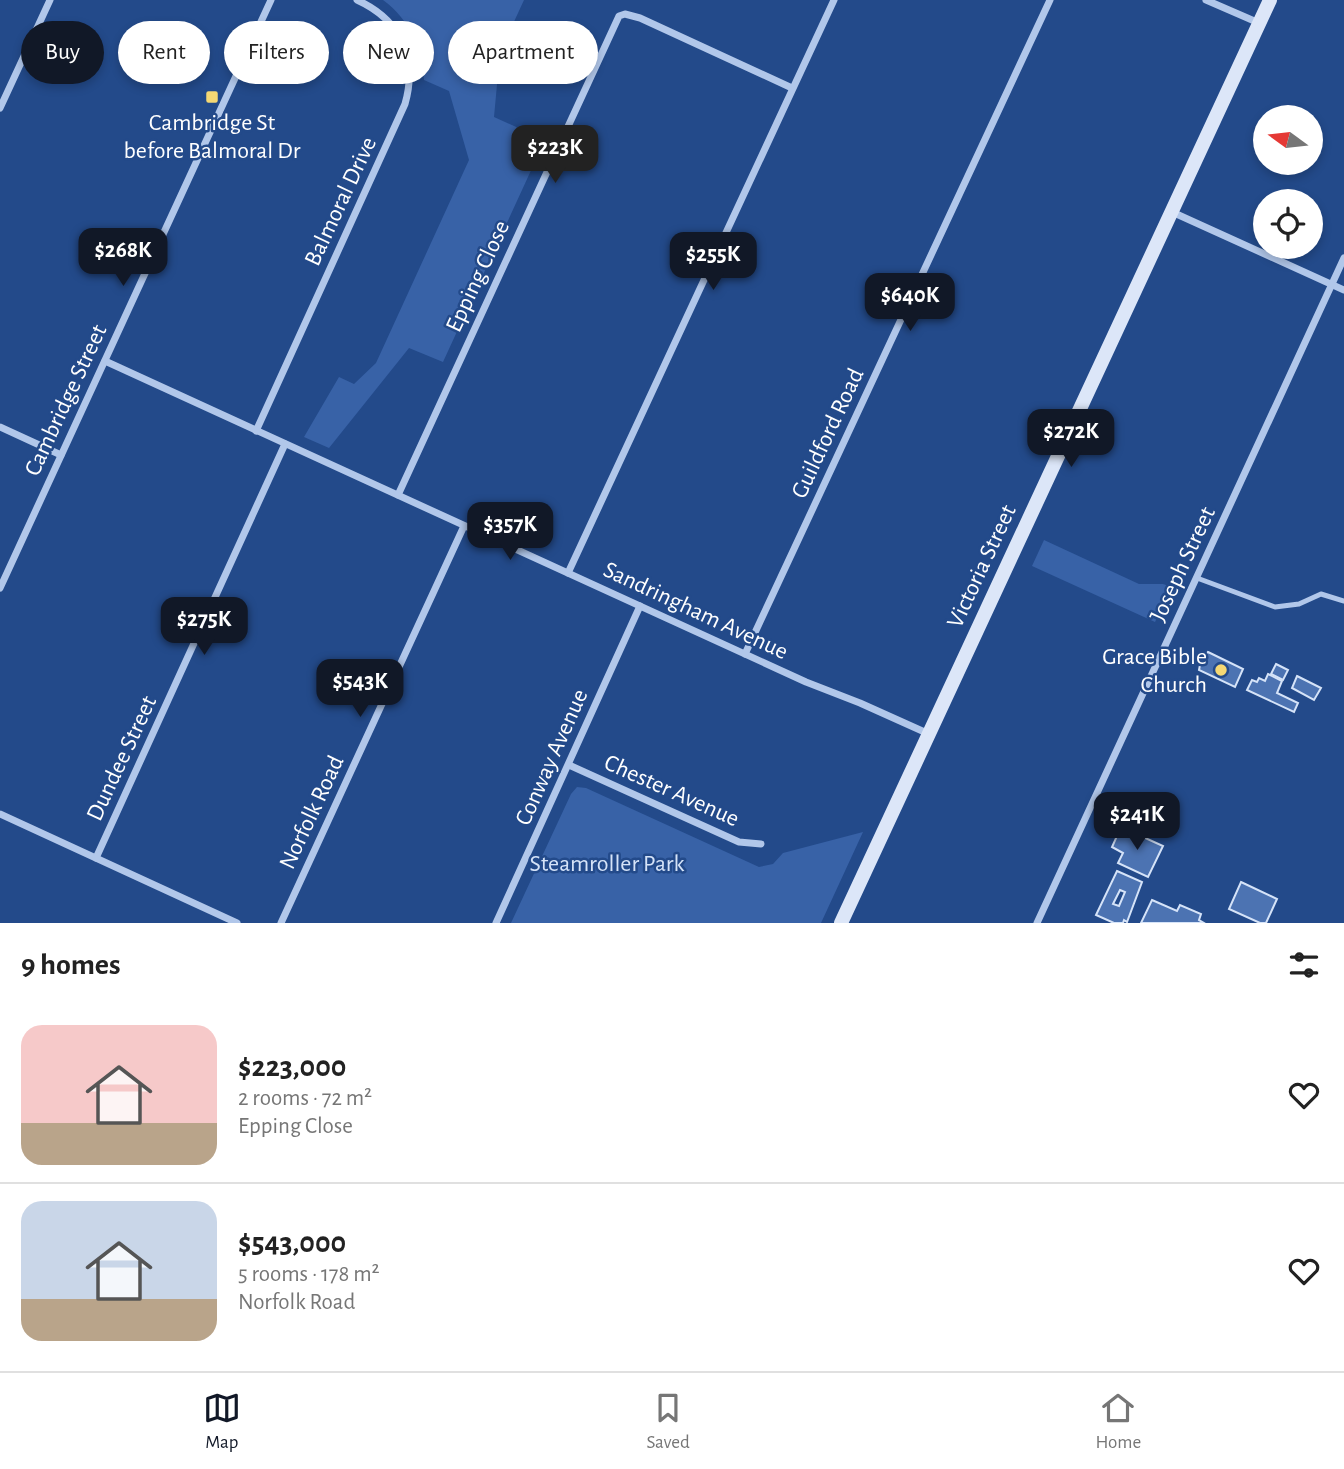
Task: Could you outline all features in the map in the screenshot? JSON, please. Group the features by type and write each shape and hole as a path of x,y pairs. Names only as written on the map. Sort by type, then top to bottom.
{"street":[{"path":"0,108 50,0"},
{"name":"Cambridge Street","path":"0,588 271,0"},
{"name":"Balmoral Drive","path":"256,431 408,94 409,60 397,31 374,9 356,0"},
{"path":"568,573 834,0"},
{"name":"Guildford Road","path":"745,654 1049,0"},
{"path":"1206,0 1259,24"},
{"name":"Victoria Street","path":"841,923 1270,0"},
{"name":"Epping Close","path":"397,495 619,16 625,14 640,18 792,88"},
{"path":"1172,212 1344,290"},
{"name":"Joseph Street","path":"1037,923 1344,258"},
{"name":"Sandringham Avenue","path":"104,361 745,654 929,734"},
{"path":"0,427 61,455"},
{"name":"Dundee Street","path":"96,858 285,444"},
{"name":"Norfolk Road","path":"281,923 464,526"},
{"name":"Conway Avenue","path":"496,923 640,606"},
{"name":"Chester Avenue","path":"569,765 739,842 761,844"},
{"path":"0,814 237,923"}],"lane":[{"path":"1197,578 1275,607 1299,604 1321,594 1344,601"}],"green space":[{"path":"383,0 524,0 514,21 448,21 448,84 497,84 494,117 545,140 443,362 409,348 329,448 304,437 339,377 354,384 376,363 469,160 449,91 433,84 434,21 404,21"},
{"path":"1044,540 1139,584 1163,584 1172,587 1155,622 1032,566"},
{"name":"Steamroller Park","path":"577,787 586,788 759,867 773,864 783,853 863,832 821,923 511,923 571,794"}],"building":[{"name":"Grace Bible Church","path":"1208,652 1243,669 1235,687 1199,670 1201,660"},
{"path":"1276,664 1288,670 1283,680 1271,674"},
{"path":"1268,674 1282,681 1277,693 1298,703 1294,712 1247,690 1252,680 1257,682 1259,678 1265,681"},
{"path":"1297,676 1321,688 1314,700 1292,688"},
{"path":"1121,827 1163,846 1148,877 1118,863 1123,853 1112,847"},
{"path":"1117,871 1142,882 1127,922 1124,920 1123,923 1114,923 1096,915","holes":["1120,890 1125,892 1119,906 1113,904"]},
{"path":"1241,882 1277,899 1266,923 1260,923 1229,909"},
{"path":"1152,900 1177,911 1180,905 1201,914 1199,920 1204,923 1141,923"}],"place":[{"name":"Cambridge St before Balmoral Dr","path":"212,97"},
{"name":"Grace Bible Church","path":"1221,670"}]}
